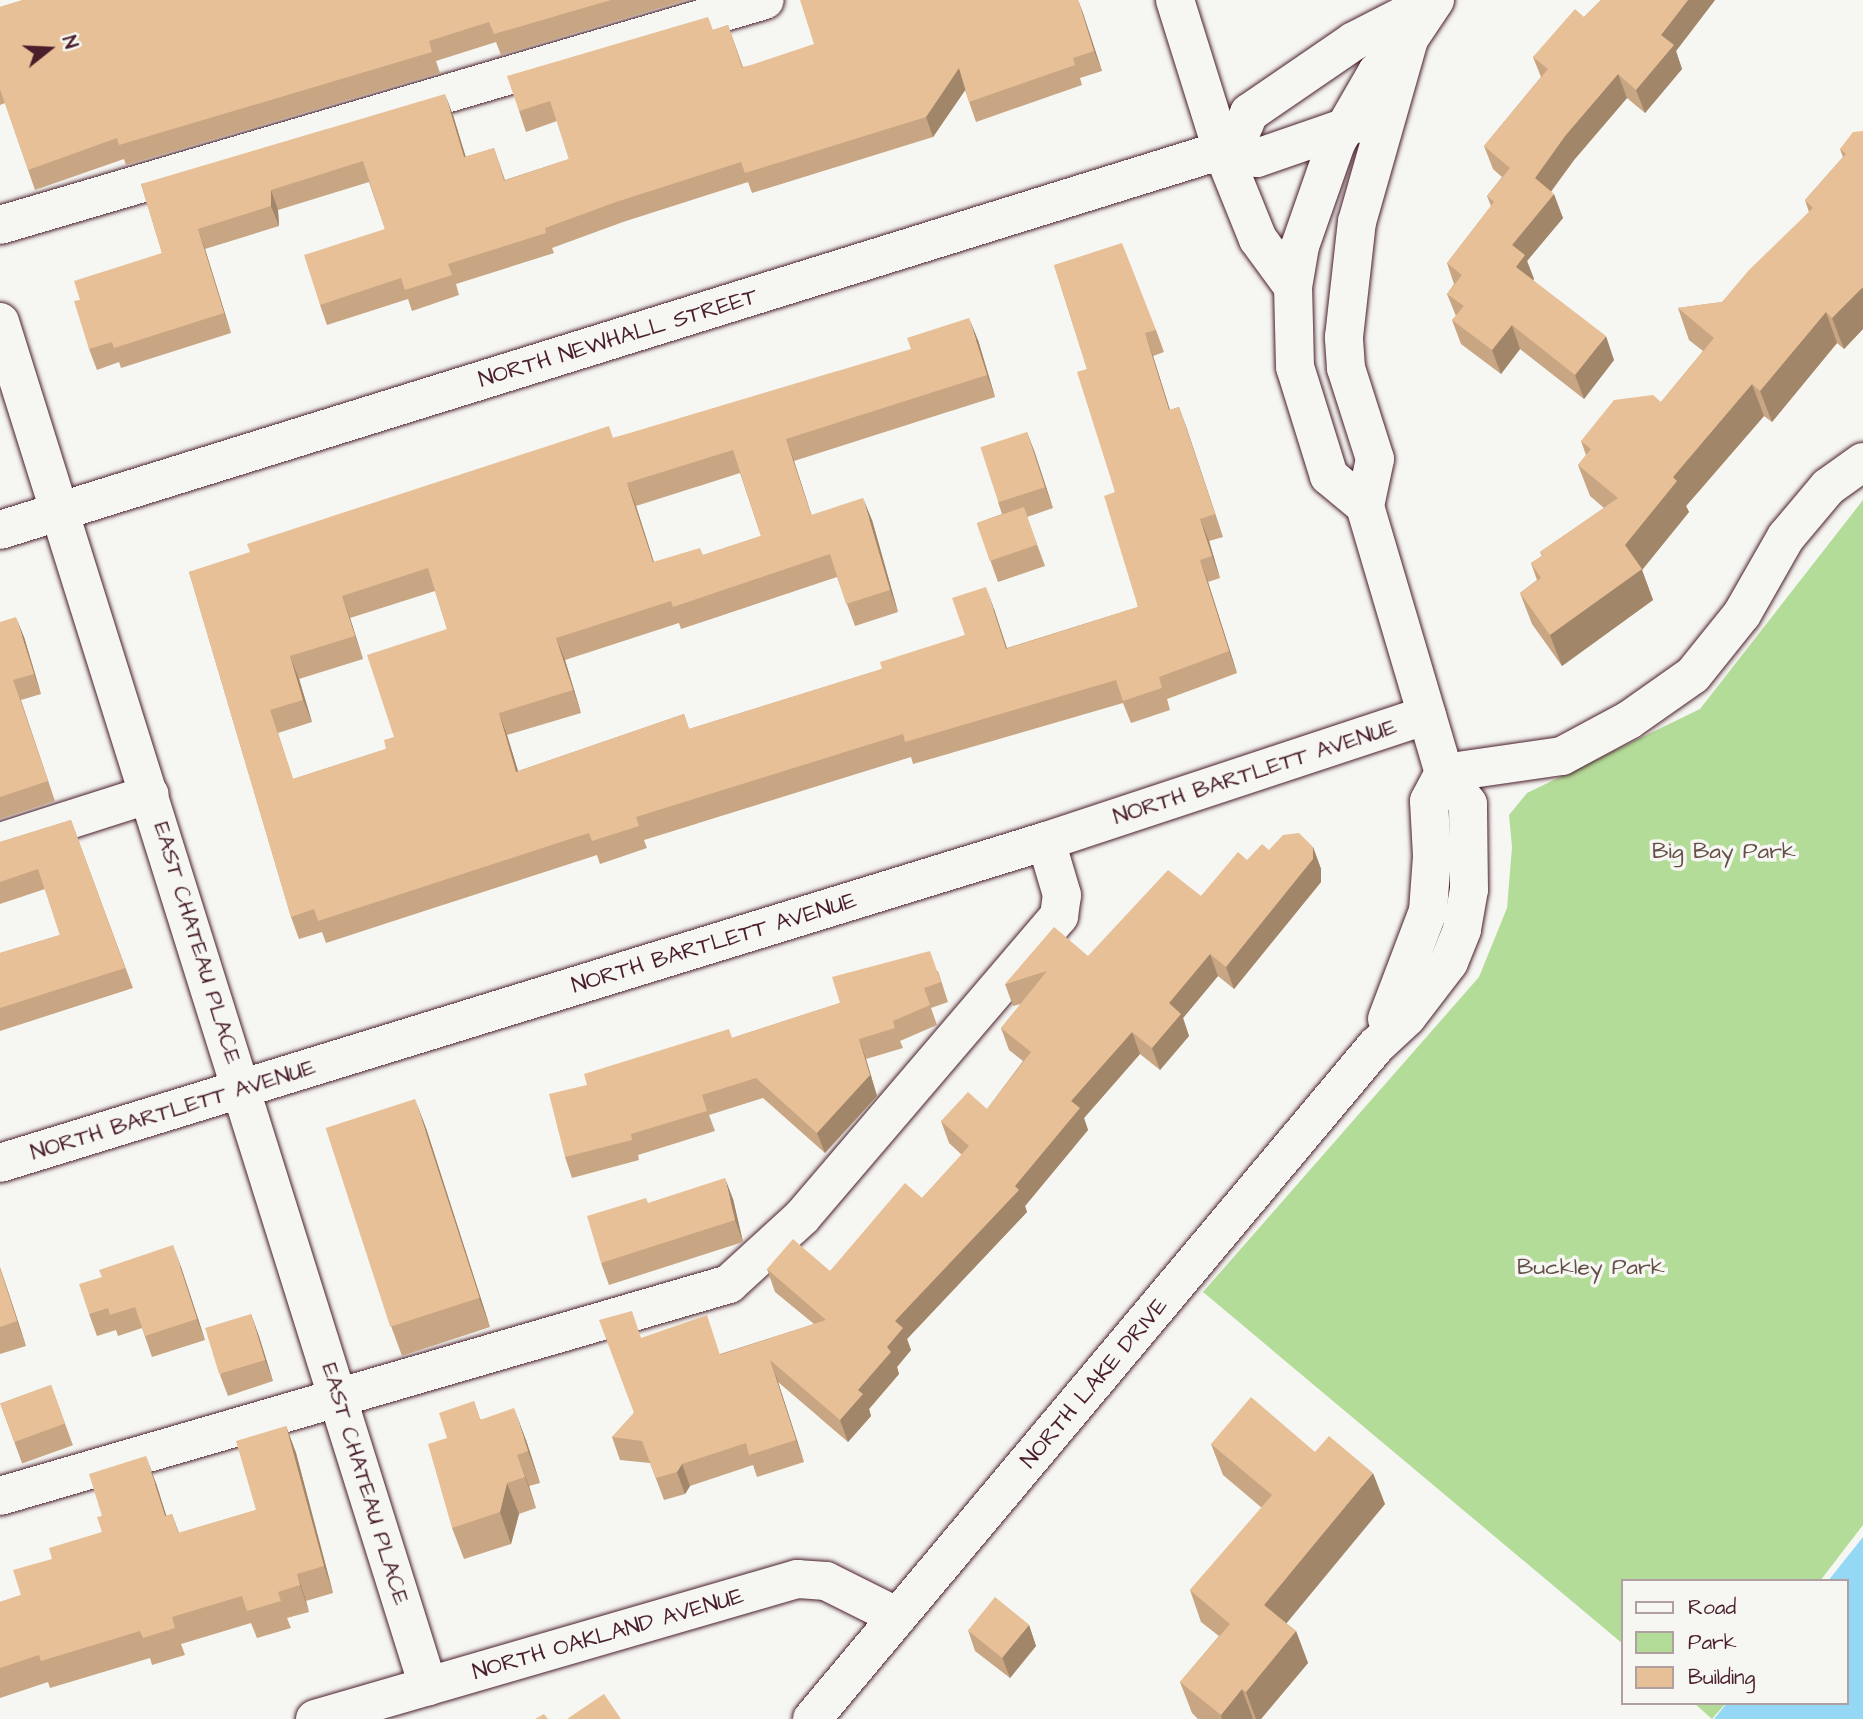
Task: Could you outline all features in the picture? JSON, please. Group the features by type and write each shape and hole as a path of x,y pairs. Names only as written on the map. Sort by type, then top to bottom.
{"street":[{"path":"0,225 765,0"},
{"path":"1175,0 1229,147 1258,239 1346,368"},
{"path":"1229,147 1249,113 1354,41 1435,0"},
{"path":"1365,506 1329,476 1294,367 1293,287 1304,234 1344,130 1377,72 1409,39 1435,0"},
{"path":"1409,39 1357,222 1344,311 1346,368 1375,460 1365,506 1444,773 1562,756 1629,720 1693,675 1742,614 1786,537 1828,487 1863,462"},
{"path":"1229,147 1257,158 1344,130 1389,109"},
{"name":"NORTH NEWHALL STREET","path":"0,530 1229,147"},
{"name":"EAST CHATEAU PLACE","path":"0,321 428,1686"},
{"name":"NORTH BARTLETT AVENUE","path":"0,1163 1046,841 1427,715"},
{"name":"NORTH LAKE DRIVE","path":"812,1719 1376,1046 1407,1017 1449,962 1462,929 1469,890 1468,804 1444,773"},
{"path":"0,842 150,794"},
{"path":"0,1496 729,1284 803,1217 1059,916 1062,895 1046,841"},
{"name":"NORTH OAKLAND AVENUE","path":"315,1719 797,1579 826,1581 898,1617"}],"green space":[{"name":"Buckley Park","path":"1863,500 1863,1525 1822,1579 1622,1579 1622,1643 1203,1292 1479,977 1507,908 1512,847 1509,815 1527,793 1700,709"},
{"path":"1696,1705 1724,1705 1712,1719"}],"water":[{"path":"1863,1537 1863,1719 1714,1719 1725,1705 1849,1705 1849,1579 1830,1579"}],"building":[{"path":"23,0 611,0 494,34 489,22 429,41 432,52 119,145 117,138 28,170 0,89 0,7"},
{"path":"800,0 1078,0 1094,51 1073,58 1075,65 969,102 959,68 926,117 745,173 741,162 616,202 545,228 546,233 448,264 452,275 405,290 401,278 320,305 304,255 385,229 363,161 271,190 271,206 198,229 224,313 114,348 112,342 89,349 74,301 80,300 74,281 162,253 141,184 445,94 464,157 494,148 504,181 569,159 550,101 519,111 507,76 708,17 713,30 728,25 742,68 814,44"},
{"path":"1601,0 1688,0 1661,35 1674,45 1636,90 1618,74 1565,136 1535,178 1554,194 1512,245 1525,255 1516,267 1606,336 1575,375 1512,325 1492,350 1452,320 1464,306 1447,294 1462,275 1447,263 1494,202 1487,196 1510,168 1484,146 1548,69 1533,57 1575,9 1584,17"},
{"path":"1863,131 1863,287 1832,318 1826,312 1760,391 1752,384 1673,477 1677,481 1625,545 1642,569 1550,635 1520,593 1541,578 1531,563 1543,555 1540,552 1618,498 1578,465 1591,449 1581,441 1614,400 1653,395 1661,402 1714,338 1678,308 1722,302 1749,270 1813,208 1805,200 1846,154 1840,149 1853,132"},
{"path":"1122,243 1156,330 1145,333 1169,410 1179,407 1215,514 1200,519 1212,556 1200,560 1229,651 1159,677 1162,688 1123,701 1116,680 905,742 903,734 636,817 639,826 592,841 589,833 318,921 314,909 291,917 189,572 250,552 247,544 609,426 613,438 911,349 907,338 969,318 987,375 786,439 811,515 863,498 890,590 846,604 830,554 673,607 671,601 556,638 573,690 499,713 516,772 684,714 689,729 882,669 880,662 965,635 952,598 986,587 1006,649 1138,607 1104,496 1115,492 1077,372 1087,369 1054,265","holes":["733,450 761,536 703,555 700,548 653,562 627,483","428,568 447,629 367,655 394,737 384,740 386,749 293,779 270,710 303,700 290,656 355,636 342,596"]},
{"path":"1027,432 1045,487 998,502 980,447"},
{"path":"1024,507 1037,545 990,561 977,523"},
{"path":"16,617 34,674 13,680 48,781 0,797 0,622"},
{"path":"71,820 125,968 0,1008 0,953 60,935 38,869 0,882 0,842"},
{"path":"1299,833 1313,847 1313,859 1226,967 1210,954 1169,1003 1181,1014 1152,1048 1132,1032 1071,1101 1080,1108 1015,1186 1019,1190 895,1321 903,1328 887,1347 891,1352 858,1390 863,1394 840,1420 770,1360 796,1440 749,1455 746,1443 682,1464 677,1472 656,1478 642,1441 612,1437 634,1413 599,1320 632,1311 641,1338 707,1315 720,1355 826,1320 767,1269 793,1239 830,1271 905,1183 922,1198 969,1146 941,1121 968,1092 987,1109 1031,1052 1001,1028 1047,971 1005,984 1054,927 1088,956 1168,870 1201,896 1238,852 1247,860 1262,844 1269,850 1283,835"},
{"path":"930,951 941,982 924,988 930,1005 893,1021 895,1028 859,1039 870,1075 817,1133 756,1078 702,1095 707,1111 631,1134 632,1140 565,1157 549,1094 587,1085 584,1074 729,1029 732,1038 840,1003 832,977"},
{"path":"415,1099 480,1298 390,1327 326,1128"},
{"path":"725,1178 735,1220 601,1263 587,1216 646,1198 648,1203"},
{"path":"173,1245 197,1319 145,1336 135,1307 110,1315 108,1308 89,1314 79,1284 102,1277 99,1270"},
{"path":"0,1269 17,1321 0,1327"},
{"path":"251,1314 265,1360 219,1374 205,1328"},
{"path":"51,1385 65,1424 14,1442 0,1403"},
{"path":"1251,1397 1315,1452 1329,1436 1373,1473 1264,1605 1296,1631 1246,1692 1242,1689 1221,1715 1180,1682 1230,1624 1190,1590 1272,1495 1211,1444"},
{"path":"474,1401 480,1420 514,1408 528,1451 517,1455 525,1477 507,1483 500,1512 452,1528 428,1444 447,1438 439,1413"},
{"path":"286,1426 324,1566 297,1574 300,1585 278,1592 281,1601 247,1611 242,1596 172,1617 175,1628 143,1638 140,1631 41,1661 39,1655 0,1668 0,1602 21,1595 13,1570 52,1559 49,1548 102,1532 97,1517 102,1516 89,1474 146,1456 165,1516 172,1514 178,1533 256,1510 236,1441"},
{"path":"995,1597 1029,1625 1002,1658 968,1630"},
{"path":"604,1694 621,1719 567,1719"},
{"path":"544,1714 548,1719 535,1719"}],"park label":[{"name":"Big Bay Park","path":"1724,851"}]}
